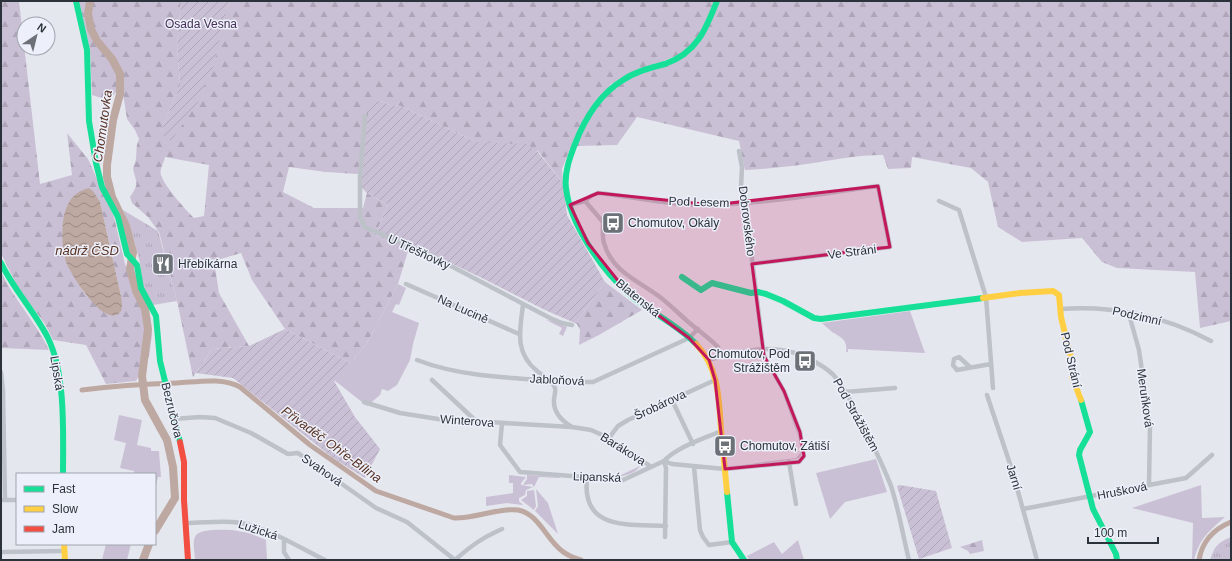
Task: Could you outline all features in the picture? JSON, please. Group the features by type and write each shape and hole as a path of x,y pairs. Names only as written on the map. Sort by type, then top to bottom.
{"street":[{"name":"Bezručova","path":"76,1 87,50 89,121 96,164 102,187 118,217 127,254 137,265 141,288 156,316 160,361 184,462 184,500 188,560"},
{"name":"Blatenská","path":"717,1 709,22 697,43 682,56 633,74 613,86 597,103 584,121 577,138 567,167 566,186 570,205 577,224 588,243 611,275 627,292 699,346 708,360 715,380 732,542 744,560"},
{"name":"U Třešňovky","path":"365,116 360,176 360,216 365,227 430,255 523,305 562,323 572,325"},
{"name":"Dobrovského","path":"725,469 799,462 804,456 800,432 784,391 764,356 745,203 741,187 742,167 739,151"},
{"name":"Pod Lesem","path":"570,205 585,201 598,193 678,203 713,205 745,203 878,186"},
{"name":"Ve Stráni","path":"752,264 890,247 878,186"},
{"path":"585,201 603,222 604,242 610,256 619,268 632,279 659,296 718,347"},
{"path":"939,201 959,210 986,297 993,388"},
{"name":"Lipská","path":"1,263 14,288 42,326 57,360 61,386 63,473"},
{"path":"682,277 702,290 712,283 751,293 755,292"},
{"name":"Na Lucině","path":"406,284 520,334"},
{"name":"Pod Strání","path":"755,292 767,294 814,318 821,319 1020,293 1053,291 1057,293 1059,295 1060,309 1072,362 1072,377 1083,406 1090,432 1080,450 1079,455 1093,509 1116,554 1117,560"},
{"path":"523,305 520,340 525,358 550,380 555,388 554,405 557,413 562,421 572,427"},
{"name":"Podzimní","path":"1060,309 1083,307 1114,309 1153,318 1178,326 1211,341"},
{"name":"Meruňková","path":"1132,313 1130,318 1139,350 1150,426 1149,485"},
{"path":"689,338 698,329"},
{"name":"Jabloňová","path":"417,360 434,367 464,374 593,382 689,338"},
{"name":"Pod Strážištěm","path":"708,360 744,350 764,348 791,352 808,358 826,369 836,378 876,450 891,487 909,560"},
{"path":"970,367 991,364"},
{"path":"1,372 3,500 16,500"},
{"path":"432,380 476,421"},
{"name":"Šrobárova","path":"609,438 618,426 623,423 715,380"},
{"path":"845,392 895,388"},
{"name":"Jarní","path":"987,395 1012,470 1037,560"},
{"path":"672,400 692,444"},
{"name":"Winterova","path":"364,402 408,414 438,419 572,427"},
{"name":"Svahová","path":"174,419 200,417 215,418 251,433 288,454 298,453 376,508 407,522 455,560"},
{"name":"Lipanská","path":"502,423 500,445 520,472 623,480 650,466 664,461 669,456 692,444 721,432"},
{"name":"Barákova","path":"572,427 591,430 609,438 650,466"},
{"name":"Hrušková","path":"1023,509 1186,478 1212,455"},
{"path":"664,461 672,464 694,467 725,469"},
{"path":"664,461 666,468 666,537"},
{"path":"789,462 796,504"},
{"path":"694,467 700,530 703,537 709,545 732,542"},
{"path":"587,478 585,491 588,502 595,512 602,518 613,523 666,526"},
{"name":"Lužická","path":"186,523 222,521 242,523 284,539 325,560"},
{"path":"455,560 473,544 502,529"},
{"path":"284,539 284,552 289,560"},
{"path":"64,545 65,560"},
{"path":"1,552 64,551"}],"highlighted area":[{"path":"878,186 890,247 752,264 764,356 784,391 800,432 804,456 799,462 725,469 715,380 709,360 689,338 627,292 588,243 570,205 598,193 713,205"}],"green space":[{"path":"1,1 19,1 21,16 16,16 16,56 25,56 40,184 72,175 67,133 88,159 114,217 125,264 150,316 152,335 149,356 136,381 106,384 86,345 53,340 45,324 17,286 1,253","holes":["100,202 121,296 106,314 85,294 70,270"]},
{"path":"79,1 181,1 177,47 180,85 160,133 231,1 714,1 707,21 695,41 680,54 611,84 570,149 562,169 563,183 538,151 474,141 401,106 391,105 377,100 362,171 357,174 289,167 283,192 314,208 363,208 367,193 388,205 375,235 408,251 398,284 366,345 354,358 355,360 352,364 285,329 252,280 241,253 214,261 219,293 249,346 212,349 193,377 177,301 159,232 148,217 132,203 130,197 136,185 133,168 136,160 139,139 135,130 127,119 122,87 107,98 92,95 90,50","holes":["165,157 209,165 204,216 194,218 171,192 163,180 161,168"]},
{"name":"Osada Vesna","path":"181,1 231,1 227,9 213,67 198,102 171,141 160,133 180,85 177,47"},
{"path":"719,1 1231,1 1231,321 1200,328 1195,272 1117,268 1102,262 1082,238 1022,242 998,227 988,182 971,168 912,157 911,168 888,169 883,155 873,155 791,166 745,170 739,141 637,117 617,145 576,146 587,122 614,88 634,76 664,66 699,44"},
{"path":"377,100 391,105 401,106 474,141 527,144 537,151 563,183 567,215 605,282 578,320 577,324 410,244 408,251 375,235 388,205 367,193 361,187 370,102"},
{"path":"123,210 158,231 177,301 153,305 143,288 140,263 134,240"},
{"path":"1,272 12,292 38,330 49,350 1,348"},
{"path":"605,282 642,310 579,345 580,330 577,324 578,320"},
{"path":"398,284 406,288 399,305 396,304 392,312 419,323 410,360 397,385 388,391 382,389 380,395 367,406 334,380 355,360 354,358 366,345"},
{"path":"910,311 925,353 848,349 848,352 846,352 846,345 843,339 822,323"},
{"path":"546,320 554,321 567,327 563,336 559,334 562,328"},
{"path":"285,329 352,364 334,381 355,417 380,449 365,478 333,458 233,378 196,373 212,349 249,346"},
{"path":"783,394 792,415 799,438"},
{"path":"119,415 142,420 137,445 151,448 151,451 159,451 161,477 158,477 156,485 156,473 134,473 134,471 120,468 126,443 114,440"},
{"path":"799,441 802,451 799,458 729,468 796,458 801,452"},
{"path":"876,459 887,492 845,502 830,519 816,473"},
{"path":"640,466 635,471 617,478 616,476 609,477 609,475 621,475"},
{"path":"509,475 526,477 521,485 533,487 526,490 525,495 519,498 519,501 523,505 507,503 486,506 486,497 513,493 513,483 509,483"},
{"path":"527,475 560,477 539,477 534,487 532,484 523,485 527,479"},
{"path":"900,485 936,491 952,548 919,559 897,486"},
{"path":"1201,485 1202,518 1225,517 1205,536 1199,546 1194,560 1192,560 1193,523 1132,508"},
{"path":"536,489 548,503 558,534 535,511 538,506"},
{"path":"534,490 536,506 534,510 521,500 527,496 527,491"},
{"path":"211,530 232,530 249,533 266,540 267,560 195,560 194,542 197,534"},
{"path":"1231,537 1231,560 1210,560 1217,546"},
{"path":"798,540 804,560 749,560 747,556 774,542 782,554"},
{"path":"982,540 984,551 970,554 968,551 960,547"},
{"path":"106,545 131,545 127,560 102,560"}],"water":[{"name":"nádrž ČSD","path":"89,188 93,191 100,202 121,296 121,310 119,314 116,315 109,315 94,304 74,277 66,262 62,233 64,216 72,198 79,192"}],"waterway":[{"name":"Chomutovka","path":"90,1 88,14 91,29 97,41 112,59 120,74 120,94 113,120 107,165 107,177 112,197 126,226 133,252 130,269 136,291 145,309 148,329 142,376 145,400 167,440 173,467 175,498 156,529"},
{"name":"Přivaděč Ohře-Bílina","path":"82,390 130,385 201,381 217,381 233,384 240,387 310,445 376,491 454,518 470,517 503,510 518,510 525,512 537,522 556,546 571,557 581,560"},
{"name":"Přivaděč Ohře-Bílina","path":"1199,560 1203,547 1214,532 1231,522"},
{"name":"Chomutovka","path":"143,560 149,545"}],"traffic: fast":[{"path":"76,1 87,50 89,121 96,163 102,187 118,217 127,254 137,265 141,288 156,316 160,361 180,442"},
{"path":"696,344 680,330 636,300 607,272 580,231 569,202 566,188 566,177 569,160 579,134 583,125 600,100 607,92 633,74 665,64 676,59 693,47 709,21 717,1"},
{"path":"1,263 6,273 43,328 54,353 61,386 63,473"},
{"path":"682,277 701,290 712,283 751,293 758,292 766,294 783,301 814,318 821,319 983,298"},
{"path":"1081,400 1090,432 1080,450 1079,455 1093,509 1116,554 1117,560"},
{"path":"727,492 732,542 744,560"}],"traffic: slow":[{"path":"983,298 1020,293 1053,291 1059,295 1061,317 1072,362 1072,377 1081,400"},
{"path":"696,344 704,353 716,384 727,492"},
{"path":"64,545 65,560"}],"traffic: jam":[{"path":"180,442 184,462 184,500 188,560"}],"place":[{"name":"Chomutov, Okály","path":"613,223"},
{"name":"Hřebíkárna","path":"163,264"},
{"name":"Chomutov, Pod Strážištěm","path":"805,361"},
{"name":"Chomutov, Zátiší","path":"725,446"}]}
